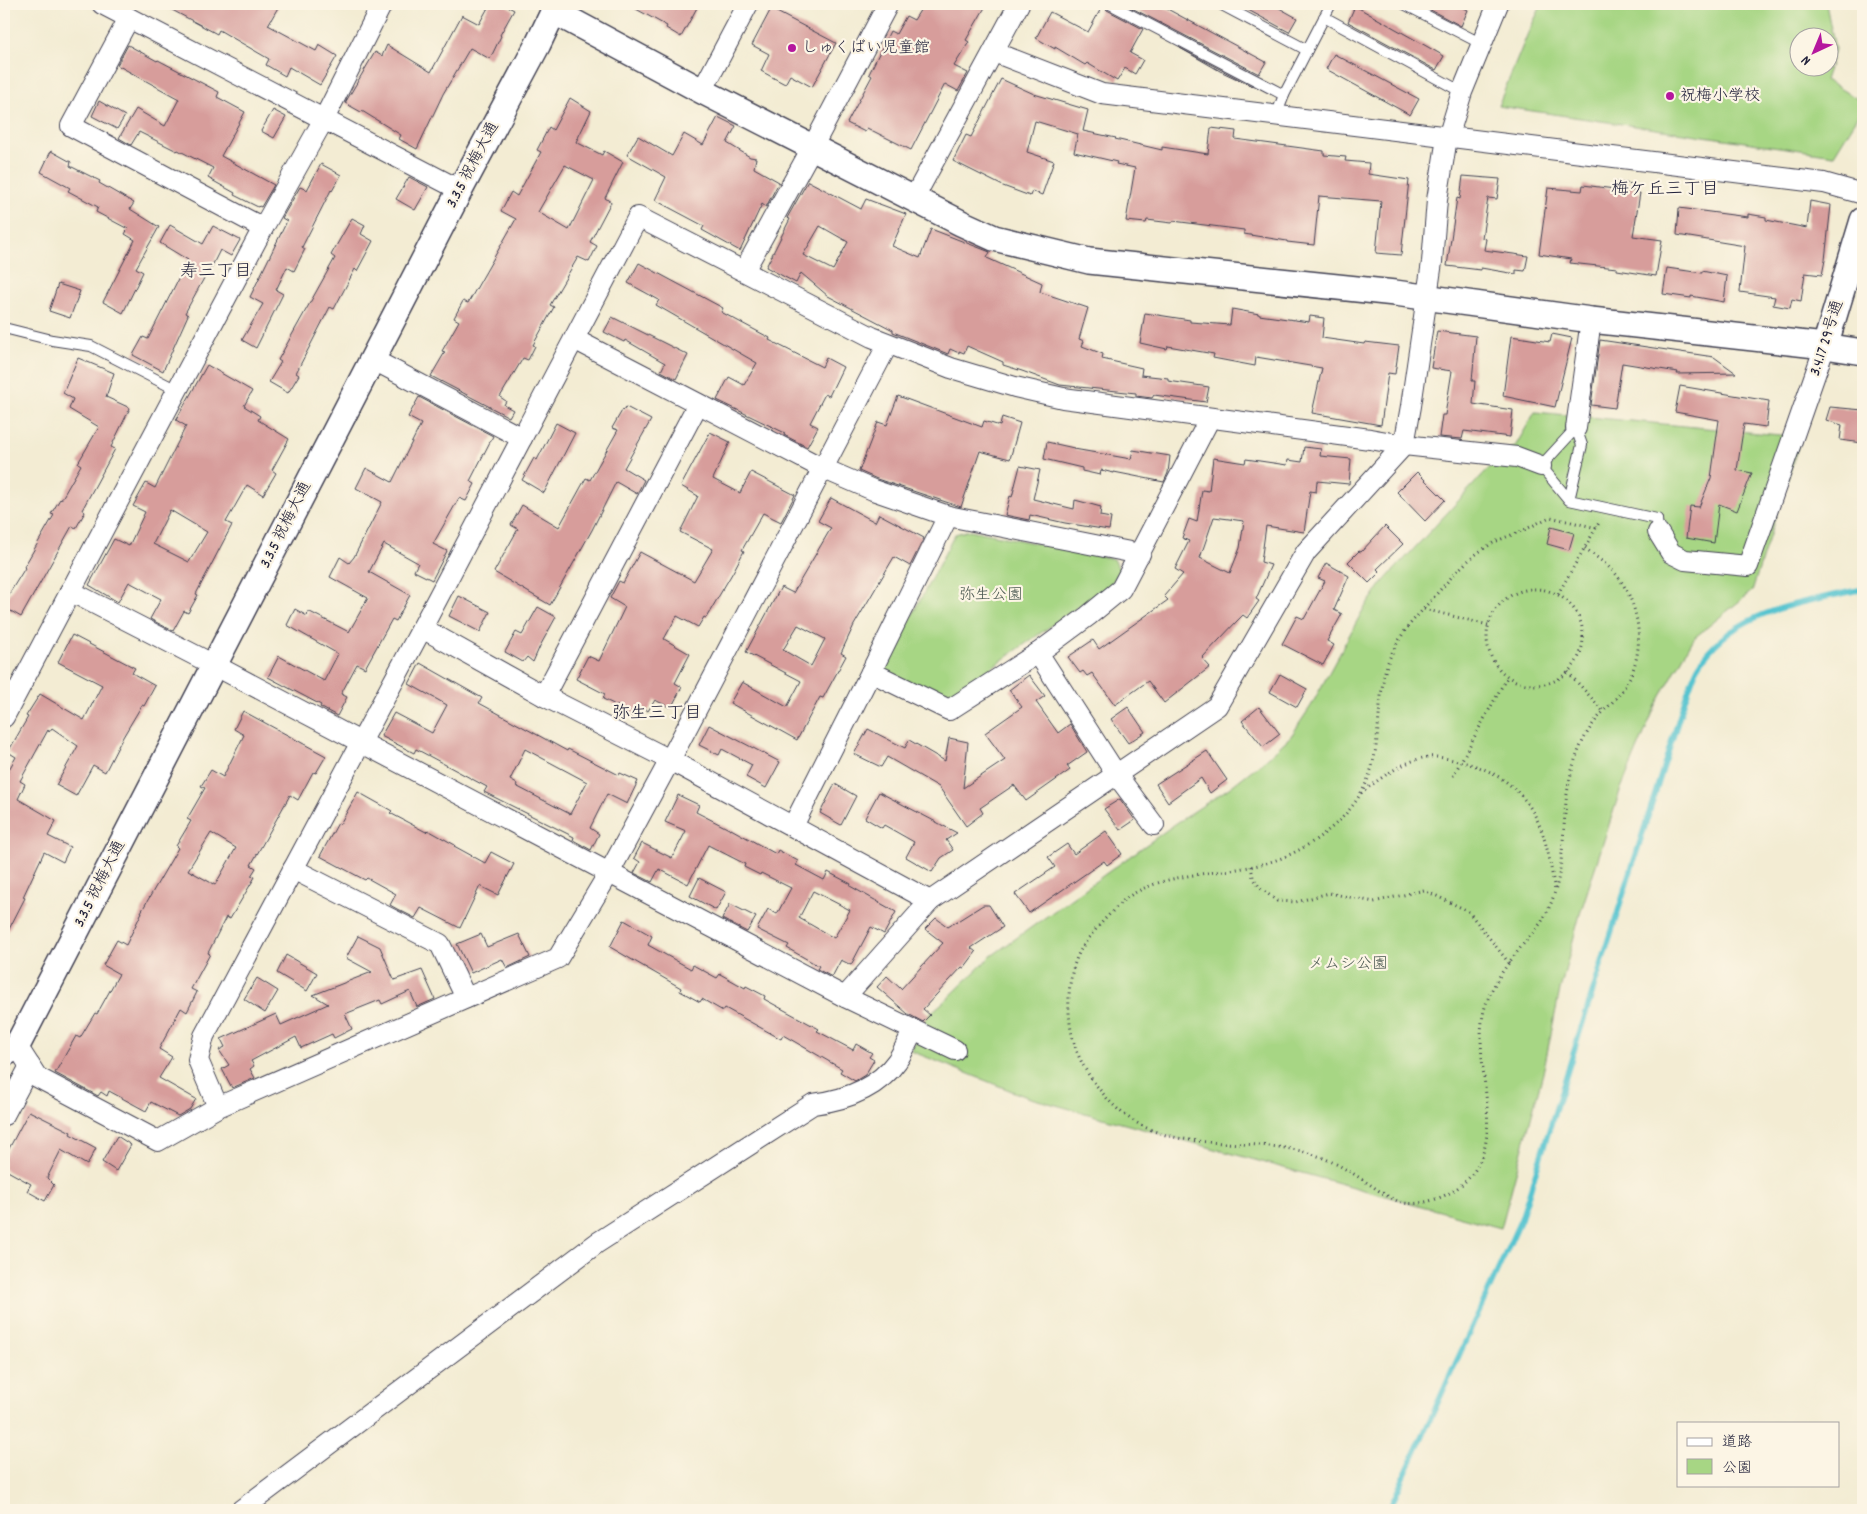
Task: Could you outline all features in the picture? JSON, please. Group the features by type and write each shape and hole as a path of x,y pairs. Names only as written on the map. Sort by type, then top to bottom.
{"street":[{"path":"102,4 460,190"},
{"path":"4,717 263,228 324,119 382,4"},
{"path":"702,91 748,4"},
{"path":"744,271 888,4"},
{"path":"914,198 1019,4"},
{"path":"845,997 930,901 1217,706 1306,552 1404,445 1432,262 1437,200 1448,138 1462,92 1498,4"},
{"path":"555,7 702,91 994,238 1090,261 1385,292 1591,320 1825,346 1863,352"},
{"name":"3.3.5 祝梅大通","path":"17,1055 214,664 460,190 538,44 555,7"},
{"path":"129,18 71,126 263,228"},
{"path":"994,52 1102,94 1824,183 1863,194"},
{"path":"218,1108 198,1060 204,1036 422,628 638,217 888,344 951,368 1015,387 1062,398 1404,445 1517,458 1541,466"},
{"name":"3.4.17 29号通","path":"1658,532 1671,553 1685,560 1748,566 1825,346 1863,220"},
{"path":"1576,428 1591,320"},
{"path":"574,339 822,468 873,490 948,516 1140,554"},
{"path":"17,1055 37,1077 158,1141 218,1108 558,958 609,873 670,760 888,344"},
{"path":"372,359 522,438"},
{"path":"544,696 698,404"},
{"path":"871,672 949,710 1038,653 1088,616 1121,590 1210,418"},
{"path":"793,826 948,516"},
{"path":"70,591 214,664 845,997 955,1050"},
{"path":"422,628 544,696 670,760 930,901"},
{"path":"1038,653 1116,774 1154,825"},
{"path":"293,869 440,944 466,998"},
{"path":"242,1510 597,1243 813,1104 836,1101 860,1092 879,1080 896,1062 913,1031"},
{"path":"4,1115 17,1055"}],"lane":[{"path":"1110,4 1284,95"},
{"path":"1220,4 1307,50"},
{"path":"1276,116 1284,95 1324,18 1329,4"},
{"path":"1404,4 1482,44"},
{"path":"1324,18 1462,92"},
{"path":"4,328 52,340 91,346 177,390"},
{"path":"1569,500 1582,445 1576,428 1541,466 1569,500 1657,519 1658,532"}],"path":[{"path":"1558,594 1607,509"},
{"path":"1585,548 1620,579 1632,604 1640,629 1638,653 1628,681 1593,724 1575,759 1567,796 1558,885 1544,919 1496,981 1484,1012 1481,1043 1488,1134 1481,1162 1469,1178 1452,1192 1426,1201 1403,1204 1324,1158 1300,1150 1179,1138 1146,1130 1119,1112 1083,1068 1073,1042 1069,1016 1070,984 1079,952 1098,926 1125,899 1154,884 1186,876 1265,864 1297,852 1321,836 1343,817 1360,793 1373,767 1378,740 1383,677 1391,655 1403,632 1423,609 1470,558 1494,542 1522,531 1550,516 1597,528"},
{"path":"1528,589 1543,589 1558,594 1570,603 1578,616 1583,631 1582,646 1577,660 1568,672 1555,681 1539,685 1522,684 1507,677 1495,665 1488,650 1486,633 1488,625 1500,603 1514,593 1528,589"},
{"path":"1423,609 1488,625"},
{"path":"1568,672 1604,712"},
{"path":"1453,776 1507,677"},
{"path":"1360,793 1386,774 1404,765 1428,757 1461,761 1482,767 1504,779 1528,803 1539,824 1549,854 1555,893"},
{"path":"1252,866 1253,877 1260,888 1277,900 1296,902 1329,893 1374,902 1424,890 1468,911 1509,963"}],"green space":[{"name":"祝梅小学校","path":"1542,4 1826,4 1831,28 1790,28 1790,78 1826,78 1825,80 1863,102 1863,108 1834,155 1498,106"},
{"name":"メムシ公園","path":"1535,412 1801,437 1752,591 1694,638 1656,705 1620,791 1580,914 1560,990 1543,1073 1501,1228 1027,1097 911,1051 927,1016 990,957 1175,824 1229,788 1266,759 1291,736 1311,706 1363,610 1384,581 1487,470 1516,445"},
{"name":"弥生公園","path":"970,530 1114,559 1120,571 1111,584 945,700 883,670 955,534"}],"building":[{"path":"161,4 280,4 268,25 316,51 319,45 337,56 320,85 289,67 285,76 266,65 269,59 219,30 217,34"},
{"path":"490,4 503,4 514,10 500,35 490,59 470,48 443,94 417,149 399,139 401,135 345,103 375,52 382,56 387,45 431,72 462,15 479,24"},
{"path":"627,4 699,4 681,37 666,28 667,26"},
{"path":"924,4 987,4 966,40 969,42 954,66 968,73 958,91 945,84 911,150 867,128 865,132 847,123 872,76 869,74 890,31 896,34 906,16 914,20"},
{"path":"1124,4 1158,4 1266,62 1259,74"},
{"path":"1237,4 1272,4 1297,18 1289,32"},
{"path":"1419,4 1456,4 1468,10 1461,26"},
{"path":"1103,5 1107,10 1143,29 1130,53 1143,60 1135,74 1125,68 1117,81 1087,63 1085,65 1036,38 1050,12 1088,32"},
{"path":"1355,6 1444,56 1436,70 1348,22"},
{"path":"771,9 836,43 812,87 790,75 785,84 761,71 769,54 752,45"},
{"path":"128,45 219,92 217,97 245,112 221,156 274,185 261,207 234,195 235,193 208,178 213,168 178,150 139,132 131,145 119,138 136,109 165,126 179,99 117,65"},
{"path":"1180,48 1252,86 1220,71"},
{"path":"1334,54 1419,99 1410,115 1326,69"},
{"path":"1001,79 1034,94 1088,110 1083,131 1115,139 1162,150 1162,147 1208,154 1211,128 1236,131 1235,139 1324,151 1324,155 1346,157 1345,161 1369,163 1368,174 1409,180 1401,255 1376,253 1381,201 1319,196 1314,245 1244,234 1244,230 1173,221 1172,223 1147,220 1146,223 1126,221 1135,168 1074,152 1078,134 1035,121 1027,152 1054,161 1042,195 1032,191 1030,196 1003,186 953,161 966,135 971,137"},
{"path":"570,98 591,111 576,142 602,155 604,151 623,162 605,198 611,202 590,242 597,246 589,262 578,257 550,305 554,307 533,345 535,346 528,360 523,358 500,397 506,401 504,405 513,410 509,417 431,376 445,352 442,351 459,321 454,318 463,301 468,303 516,219 501,211 511,192 517,196 541,152 537,150 549,127 553,130","holes":["565,165 594,180 569,230 538,212"]},
{"path":"99,101 125,116 117,129 92,116"},
{"path":"273,110 286,117 274,138 261,131"},
{"path":"718,117 736,126 727,143 750,157 756,158 754,168 779,182 766,207 762,204 740,251 702,230 704,226 655,200 666,177 627,155 638,136 672,156 684,134 703,145"},
{"path":"51,151 71,162 70,166 100,181 99,183 134,203 130,209 159,227 136,268 143,272 123,313 103,302 135,240 125,234 128,229 96,212 98,207 68,191 70,188 41,172"},
{"path":"321,164 341,175 331,190 302,247 305,249 294,271 287,267 276,290 283,294 256,348 242,340 263,304 250,297 287,221 282,218 300,187 307,190"},
{"path":"1463,176 1500,179 1497,199 1488,198 1482,238 1486,239 1484,250 1528,256 1525,271 1516,270 1516,274 1481,268 1481,270 1447,266 1457,198 1460,199"},
{"path":"409,177 428,187 415,210 396,199"},
{"path":"808,181 861,209 866,199 906,214 892,246 920,258 931,229 990,252 987,258 1042,283 1040,292 1088,308 1079,339 1084,341 1082,346 1103,354 1102,359 1142,368 1141,375 1168,378 1168,381 1209,387 1206,402 1154,395 1152,398 1136,396 1136,393 1060,385 1003,365 1003,362 967,346 964,353 950,349 948,354 893,332 893,330 828,296 801,273 796,283 766,267 790,219 787,218","holes":["820,226 848,242 833,270 803,255"]},
{"path":"1615,182 1634,184 1633,192 1640,193 1633,236 1662,240 1656,276 1617,270 1617,268 1570,263 1571,259 1539,254 1548,188 1582,191 1583,185 1615,189"},
{"path":"1810,201 1831,205 1825,260 1822,275 1805,273 1801,301 1792,299 1790,308 1773,305 1775,297 1740,292 1745,246 1677,235 1679,208 1748,217 1748,214 1766,217 1766,220 1807,228"},
{"path":"352,218 365,225 361,234 373,241 357,271 355,269 334,309 330,307 296,373 299,375 288,393 269,382 281,362 278,360 335,258 331,255"},
{"path":"170,225 203,244 213,226 240,240 231,256 220,250 185,313 188,315 163,371 133,355 143,337 148,339 188,260 160,243"},
{"path":"639,263 723,308 721,312 770,338 769,340 822,367 826,358 843,367 829,396 825,394 810,423 818,427 807,447 784,435 785,433 717,400 729,377 744,385 757,363 656,305 659,300 628,283"},
{"path":"1667,268 1702,273 1702,271 1727,276 1724,302 1691,296 1691,298 1663,294"},
{"path":"58,284 80,291 70,318 49,311"},
{"path":"1232,309 1309,322 1310,316 1324,318 1322,338 1364,344 1365,342 1399,346 1395,374 1388,373 1381,425 1312,413 1322,368 1256,357 1255,366 1213,358 1214,354 1168,346 1167,349 1140,343 1145,313 1190,320 1190,322 1230,325"},
{"path":"612,317 688,355 676,379 661,371 665,363 625,340 624,342 604,332"},
{"path":"1437,331 1476,336 1472,381 1475,381 1473,404 1513,410 1510,437 1464,431 1462,439 1439,437 1442,415 1445,415 1452,371 1431,368"},
{"path":"1552,334 1572,338 1555,407 1503,396 1511,336 1550,342"},
{"path":"1600,340 1714,357 1736,373 1677,374 1678,372 1622,363 1615,408 1591,405"},
{"path":"78,358 114,373 106,397 130,408 111,447 115,449 82,510 85,512 76,528 72,526 21,617 4,607 4,602 54,515 51,514 81,465 78,463 99,427 69,409 73,399 63,393"},
{"path":"207,365 252,391 244,406 260,416 258,420 289,439 272,470 276,473 263,495 247,485 226,522 232,525 196,594 198,595 188,613 184,611 173,631 150,619 161,599 129,582 118,602 89,585 114,539 129,546 145,512 133,506 146,483 155,488 186,426 176,420","holes":["170,510 207,532 189,562 153,544"]},
{"path":"1680,386 1769,401 1766,427 1744,424 1737,470 1752,473 1737,511 1719,504 1714,543 1686,538 1690,506 1699,507 1711,478 1719,420 1675,412"},
{"path":"898,396 982,427 984,421 1000,426 1002,417 1020,423 1010,459 980,451 961,507 877,479 859,471 878,422 887,425"},
{"path":"419,397 493,436 470,481 475,484 466,501 459,498 433,544 447,551 432,580 414,571 418,563 384,544 369,572 410,595 396,621 392,619 365,668 357,664 341,694 347,697 337,716 320,707 321,705 268,677 279,656 324,681 338,654 287,625 295,609 307,616 308,611 349,632 368,598 330,577 340,557 349,563 354,557 382,502 356,488 366,468 392,482 421,424 408,417"},
{"path":"626,407 651,420 624,468 644,480 637,494 616,482 592,530 550,605 494,572 518,529 511,525 522,505 559,527 586,478 590,480 618,430 612,428"},
{"path":"1830,407 1863,410 1863,443 1840,440 1842,425 1826,420"},
{"path":"556,423 575,433 544,493 522,480 534,458 537,460"},
{"path":"710,432 730,442 713,479 740,493 751,472 795,495 781,522 763,513 742,550 744,551 733,572 706,618 704,617 698,627 677,616 664,639 690,654 675,683 682,687 671,708 655,700 648,711 642,707 636,719 620,711 622,708 603,699 605,694 576,679 588,656 599,661 625,607 610,598 619,581 623,583 640,552 694,581 713,549 680,532 698,496 681,486"},
{"path":"1047,442 1074,449 1131,459 1133,450 1170,456 1168,473 1164,482 1101,470 1100,475 1082,471 1082,468 1044,459"},
{"path":"1304,447 1321,449 1320,456 1351,459 1349,484 1317,481 1316,492 1310,491 1304,532 1266,526 1261,562 1271,565 1256,599 1259,601 1247,618 1243,615 1202,658 1210,667 1164,703 1148,681 1115,705 1092,673 1087,676 1083,671 1080,673 1068,657 1093,640 1099,649 1168,600 1164,596 1183,574 1175,569 1189,541 1182,538 1189,519 1197,522 1202,490 1209,491 1213,458 1245,463 1246,459 1287,465 1288,460 1302,462","holes":["1214,517 1244,521 1240,548 1230,573 1200,558"]},
{"path":"1020,466 1040,470 1033,499 1074,509 1075,500 1101,507 1100,516 1111,518 1109,530 1030,515 1029,520 1005,515"},
{"path":"1417,472 1445,500 1425,521 1397,492"},
{"path":"831,498 875,522 879,514 924,538 910,566 894,557 854,625 841,653 846,656 823,698 820,697 797,740 730,703 742,682 787,707 801,681 746,652 781,587 793,593 831,528 818,521","holes":["798,625 825,639 811,666 783,650"]},
{"path":"1385,526 1403,544 1377,569 1380,572 1369,583 1348,562 1359,551 1361,552"},
{"path":"1551,527 1574,533 1569,550 1547,544"},
{"path":"1326,563 1349,576 1334,610 1342,614 1327,641 1334,645 1323,665 1282,644 1297,616 1304,619 1325,581 1318,578"},
{"path":"459,596 490,612 480,632 449,616"},
{"path":"538,607 556,617 533,662 527,657 523,662 505,652 516,632 522,635"},
{"path":"72,635 135,668 132,673 155,686 123,737 105,772 93,765 76,796 56,785 78,746 52,728 49,732 48,730 20,781 25,784 18,799 56,821 48,836 70,847 63,862 44,852 23,897 25,898 4,939 4,771 7,773 16,757 8,752 28,717 26,716 40,694 84,720 102,685 58,662"},
{"path":"420,663 482,698 479,703 567,751 568,749 619,775 620,773 638,781 627,804 607,794 590,828 599,834 591,850 573,840 574,837 484,792 487,787 416,749 414,753 381,736 394,713 432,733 447,705 409,684","holes":["525,749 587,782 570,814 516,786 517,784 510,780"]},
{"path":"1280,674 1307,689 1297,707 1270,692"},
{"path":"1029,675 1045,696 1036,702 1058,733 1070,724 1087,752 1067,766 1070,770 1026,801 1014,785 980,808 983,813 966,826 939,787 887,757 881,767 854,754 868,729 905,748 909,740 945,761 949,738 968,742 963,788 1005,760 985,733 1022,707 1009,690"},
{"path":"1128,707 1145,732 1128,743 1111,719"},
{"path":"1259,707 1280,734 1263,747 1242,721"},
{"path":"243,711 326,756 316,773 313,772 298,800 290,795 251,865 256,868 251,876 255,877 230,919 226,917 208,953 210,954 191,989 197,992 187,1012 181,1008 159,1049 172,1057 159,1078 196,1099 190,1109 178,1116 151,1102 146,1111 109,1091 107,1096 101,1092 98,1096 55,1073 76,1036 80,1038 95,1013 97,1014 119,974 103,965 117,940 126,945 141,912 178,848 176,846 191,821 187,819 205,788 201,786 211,770 223,777 244,735 234,729","holes":["211,833 236,848 215,885 188,870"]},
{"path":"709,725 780,762 766,788 746,777 752,765 722,749 719,755 699,745"},
{"path":"1207,751 1227,780 1210,793 1201,778 1168,802 1156,784"},
{"path":"835,784 856,796 841,825 820,813"},
{"path":"358,792 392,811 390,813 426,832 428,830 485,863 491,852 514,864 498,895 480,886 460,928 421,908 415,918 397,909 390,905 396,894 320,856"},
{"path":"879,792 957,833 946,840 953,850 941,858 932,872 906,857 914,842 884,825 882,828 865,818"},
{"path":"678,795 699,805 696,812 776,854 778,850 798,861 796,865 824,880 828,872 896,912 884,934 871,927 851,965 841,960 832,977 817,969 819,966 787,948 789,945 757,929 768,909 777,914 791,888 744,867 745,864 708,845 688,884 659,869 652,882 634,873 640,862 634,858 642,843 672,858 686,831 665,822","holes":["813,891 850,910 834,938 799,918"]},
{"path":"1120,799 1135,820 1120,830 1104,809"},
{"path":"1106,831 1122,854 1107,865 1104,861 1029,913 1015,894 1055,867 1048,857 1067,844 1074,854"},
{"path":"699,878 726,892 716,910 690,896"},
{"path":"730,904 756,917 747,932 722,919"},
{"path":"983,905 989,905 1003,927 971,948 976,952 964,968 962,967 923,1009 930,1015 923,1022 908,1014 877,987 887,976 901,989 943,943 925,929 936,918 948,927"},
{"path":"624,920 652,936 648,945 691,969 693,965 717,978 720,974 745,988 746,986 765,996 764,999 819,1029 817,1031 853,1050 856,1044 872,1053 869,1057 874,1060 865,1075 855,1081 840,1072 842,1069 783,1035 781,1039 725,1008 723,1011 702,999 700,1002 680,991 681,988 610,947"},
{"path":"481,934 487,947 519,934 530,957 507,968 502,959 471,973 457,944"},
{"path":"358,936 380,947 394,980 422,970 435,999 417,1007 410,991 382,1004 380,1000 345,1014 352,1029 334,1038 332,1034 301,1048 296,1037 251,1061 254,1066 250,1069 255,1078 232,1088 222,1069 229,1065 219,1050 225,1047 221,1039 276,1014 281,1025 328,1004 313,995 372,972 346,958"},
{"path":"286,955 317,973 307,991 277,973"},
{"path":"257,978 278,991 265,1013 244,999"},
{"path":"29,1111 71,1132 70,1134 96,1148 87,1165 61,1150 47,1178 54,1185 45,1201 27,1191 31,1184 4,1169 4,1158"},
{"path":"117,1136 131,1145 116,1171 102,1162"}],"waterway":[{"path":"1389,1510 1521,1219 1685,699 1698,667 1712,648 1730,632 1771,611 1863,589"}],"place":[{"name":"しゅくばい児童館","path":"792,48"},
{"name":"祝梅小学校","path":"1670,96"}],"district":[{"name":"梅ケ丘三丁目","path":"1665,190"},
{"name":"寿三丁目","path":"216,272"},
{"name":"弥生三丁目","path":"657,714"}]}
